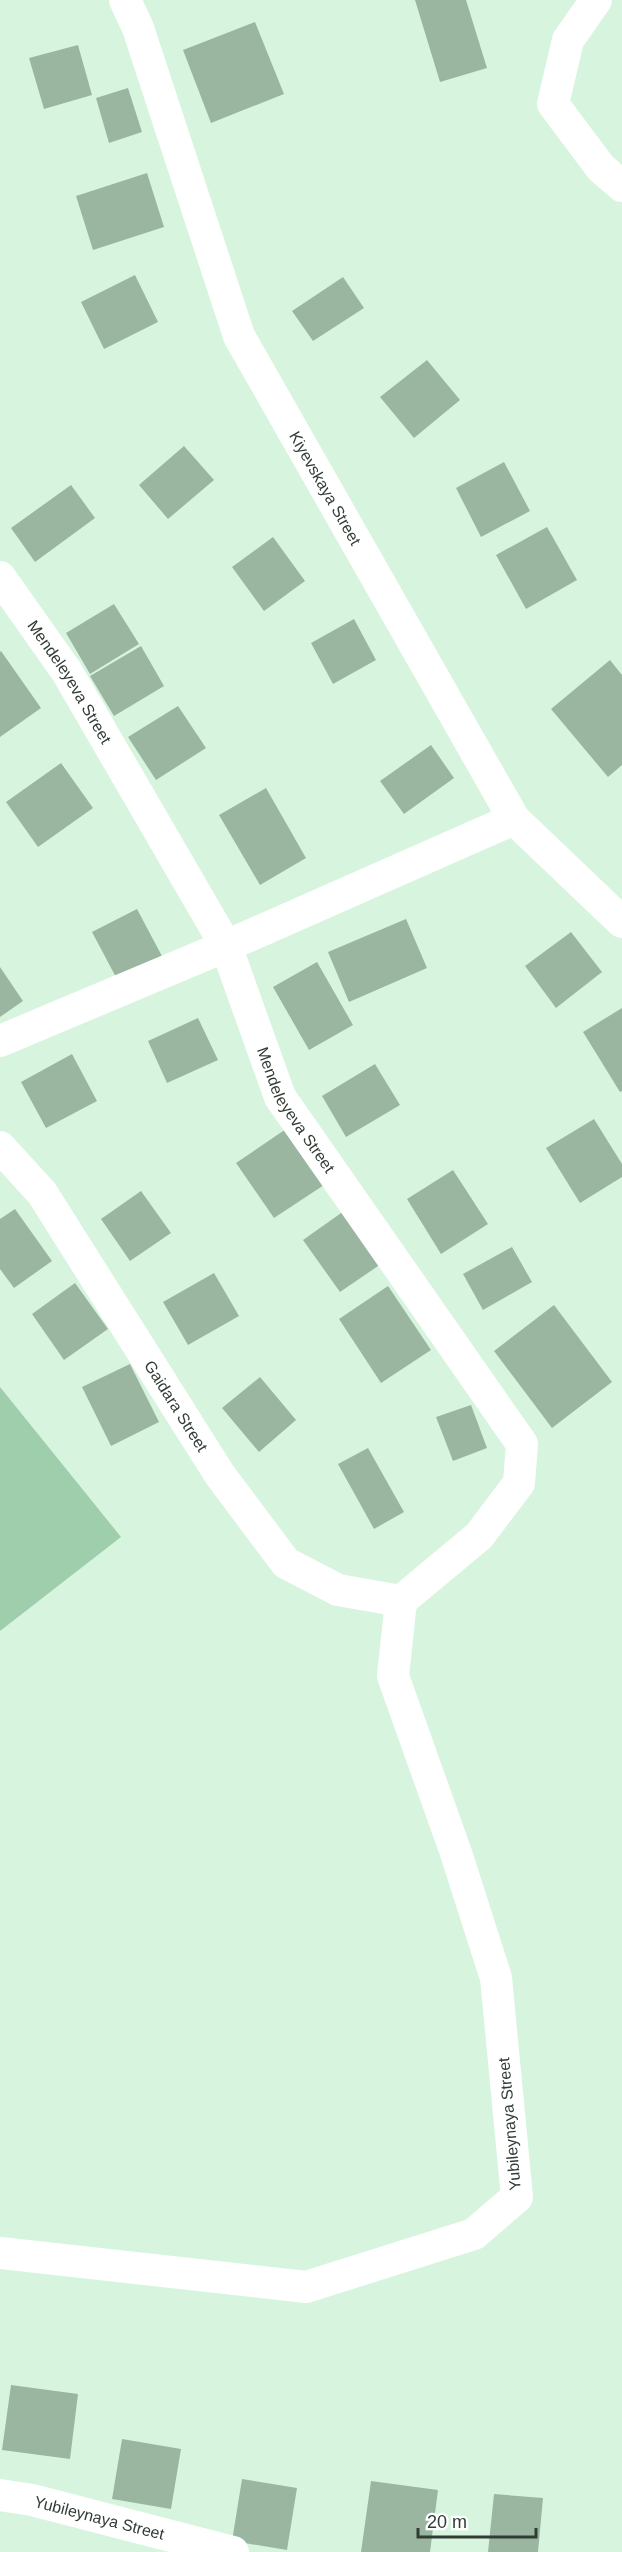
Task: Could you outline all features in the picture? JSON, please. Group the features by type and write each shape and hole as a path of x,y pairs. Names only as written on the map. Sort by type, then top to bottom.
{"street":[{"name":"Kiyevskaya Street","path":"125,0 138,28 238,336 514,819 622,922"},
{"path":"596,0 568,40 553,104 602,168 622,186"},
{"name":"Mendeleyeva Street","path":"0,577 67,672 226,946 280,1097 522,1444 519,1483 479,1536 401,1601"},
{"path":"0,1041 226,946 514,819"},
{"name":"Gaidara Street","path":"0,1147 42,1193 220,1474 286,1563 338,1590 401,1601"},
{"name":"Yubileynaya Street","path":"0,2253 306,2287 474,2234 517,2197 496,1978 456,1853 393,1676 401,1601"},
{"name":"Yubileynaya Street","path":"0,2495 32,2500 233,2552"}],"green space":[{"path":"0,1387 121,1537 0,1631"}],"building":[{"path":"415,0 466,0 487,68 440,82"},
{"path":"255,22 284,94 211,123 183,50"},
{"path":"78,45 92,95 44,109 29,58"},
{"path":"128,88 142,132 109,143 96,98"},
{"path":"147,173 164,227 93,250 76,196"},
{"path":"135,275 158,322 104,349 81,302"},
{"path":"343,277 364,308 313,341 292,311"},
{"path":"427,360 460,400 414,438 380,397"},
{"path":"184,446 214,480 168,519 139,485"},
{"path":"504,462 530,511 481,537 456,488"},
{"path":"71,485 95,518 35,562 11,528"},
{"path":"547,527 577,580 526,609 496,555"},
{"path":"273,537 305,581 264,611 232,567"},
{"path":"114,604 139,644 90,674 66,633"},
{"path":"354,619 376,660 333,684 311,643"},
{"path":"141,646 164,686 114,716 90,676"},
{"path":"0,652 41,708 0,737"},
{"path":"610,660 622,675 622,765 608,777 551,709"},
{"path":"178,706 206,748 156,780 128,737"},
{"path":"431,745 454,778 404,814 380,781"},
{"path":"61,763 93,808 38,847 6,802"},
{"path":"266,788 306,858 260,885 219,815"},
{"path":"137,909 163,958 118,981 92,932"},
{"path":"406,919 427,968 349,1002 328,952"},
{"path":"571,932 602,972 556,1008 525,966"},
{"path":"317,962 353,1025 309,1050 273,987"},
{"path":"0,967 23,1001 0,1017"},
{"path":"622,1008 622,1091 620,1092 583,1032"},
{"path":"198,1018 218,1060 167,1083 148,1041"},
{"path":"72,1054 97,1101 46,1128 21,1082"},
{"path":"375,1064 400,1105 346,1137 322,1096"},
{"path":"594,1119 622,1164 622,1177 580,1203 546,1148"},
{"path":"286,1129 324,1185 274,1218 236,1163"},
{"path":"453,1170 488,1224 441,1254 407,1199"},
{"path":"141,1191 171,1233 130,1261 101,1219"},
{"path":"15,1209 52,1261 14,1288 0,1269 0,1219"},
{"path":"344,1211 381,1264 340,1292 303,1240"},
{"path":"512,1247 532,1282 483,1310 463,1274"},
{"path":"214,1273 239,1316 188,1345 163,1302"},
{"path":"75,1283 108,1329 64,1360 32,1314"},
{"path":"388,1286 431,1350 381,1383 339,1319"},
{"path":"554,1305 612,1382 552,1428 494,1351"},
{"path":"130,1364 159,1422 111,1446 82,1387"},
{"path":"260,1377 296,1420 259,1452 222,1408"},
{"path":"471,1405 487,1448 453,1461 436,1417"},
{"path":"368,1448 404,1512 374,1529 338,1464"},
{"path":"11,2385 78,2394 70,2459 2,2450"},
{"path":"122,2439 181,2449 171,2509 112,2499"},
{"path":"242,2479 297,2488 287,2550 232,2541"},
{"path":"371,2481 438,2490 430,2552 361,2552"},
{"path":"494,2494 543,2498 538,2552 488,2552"}]}
